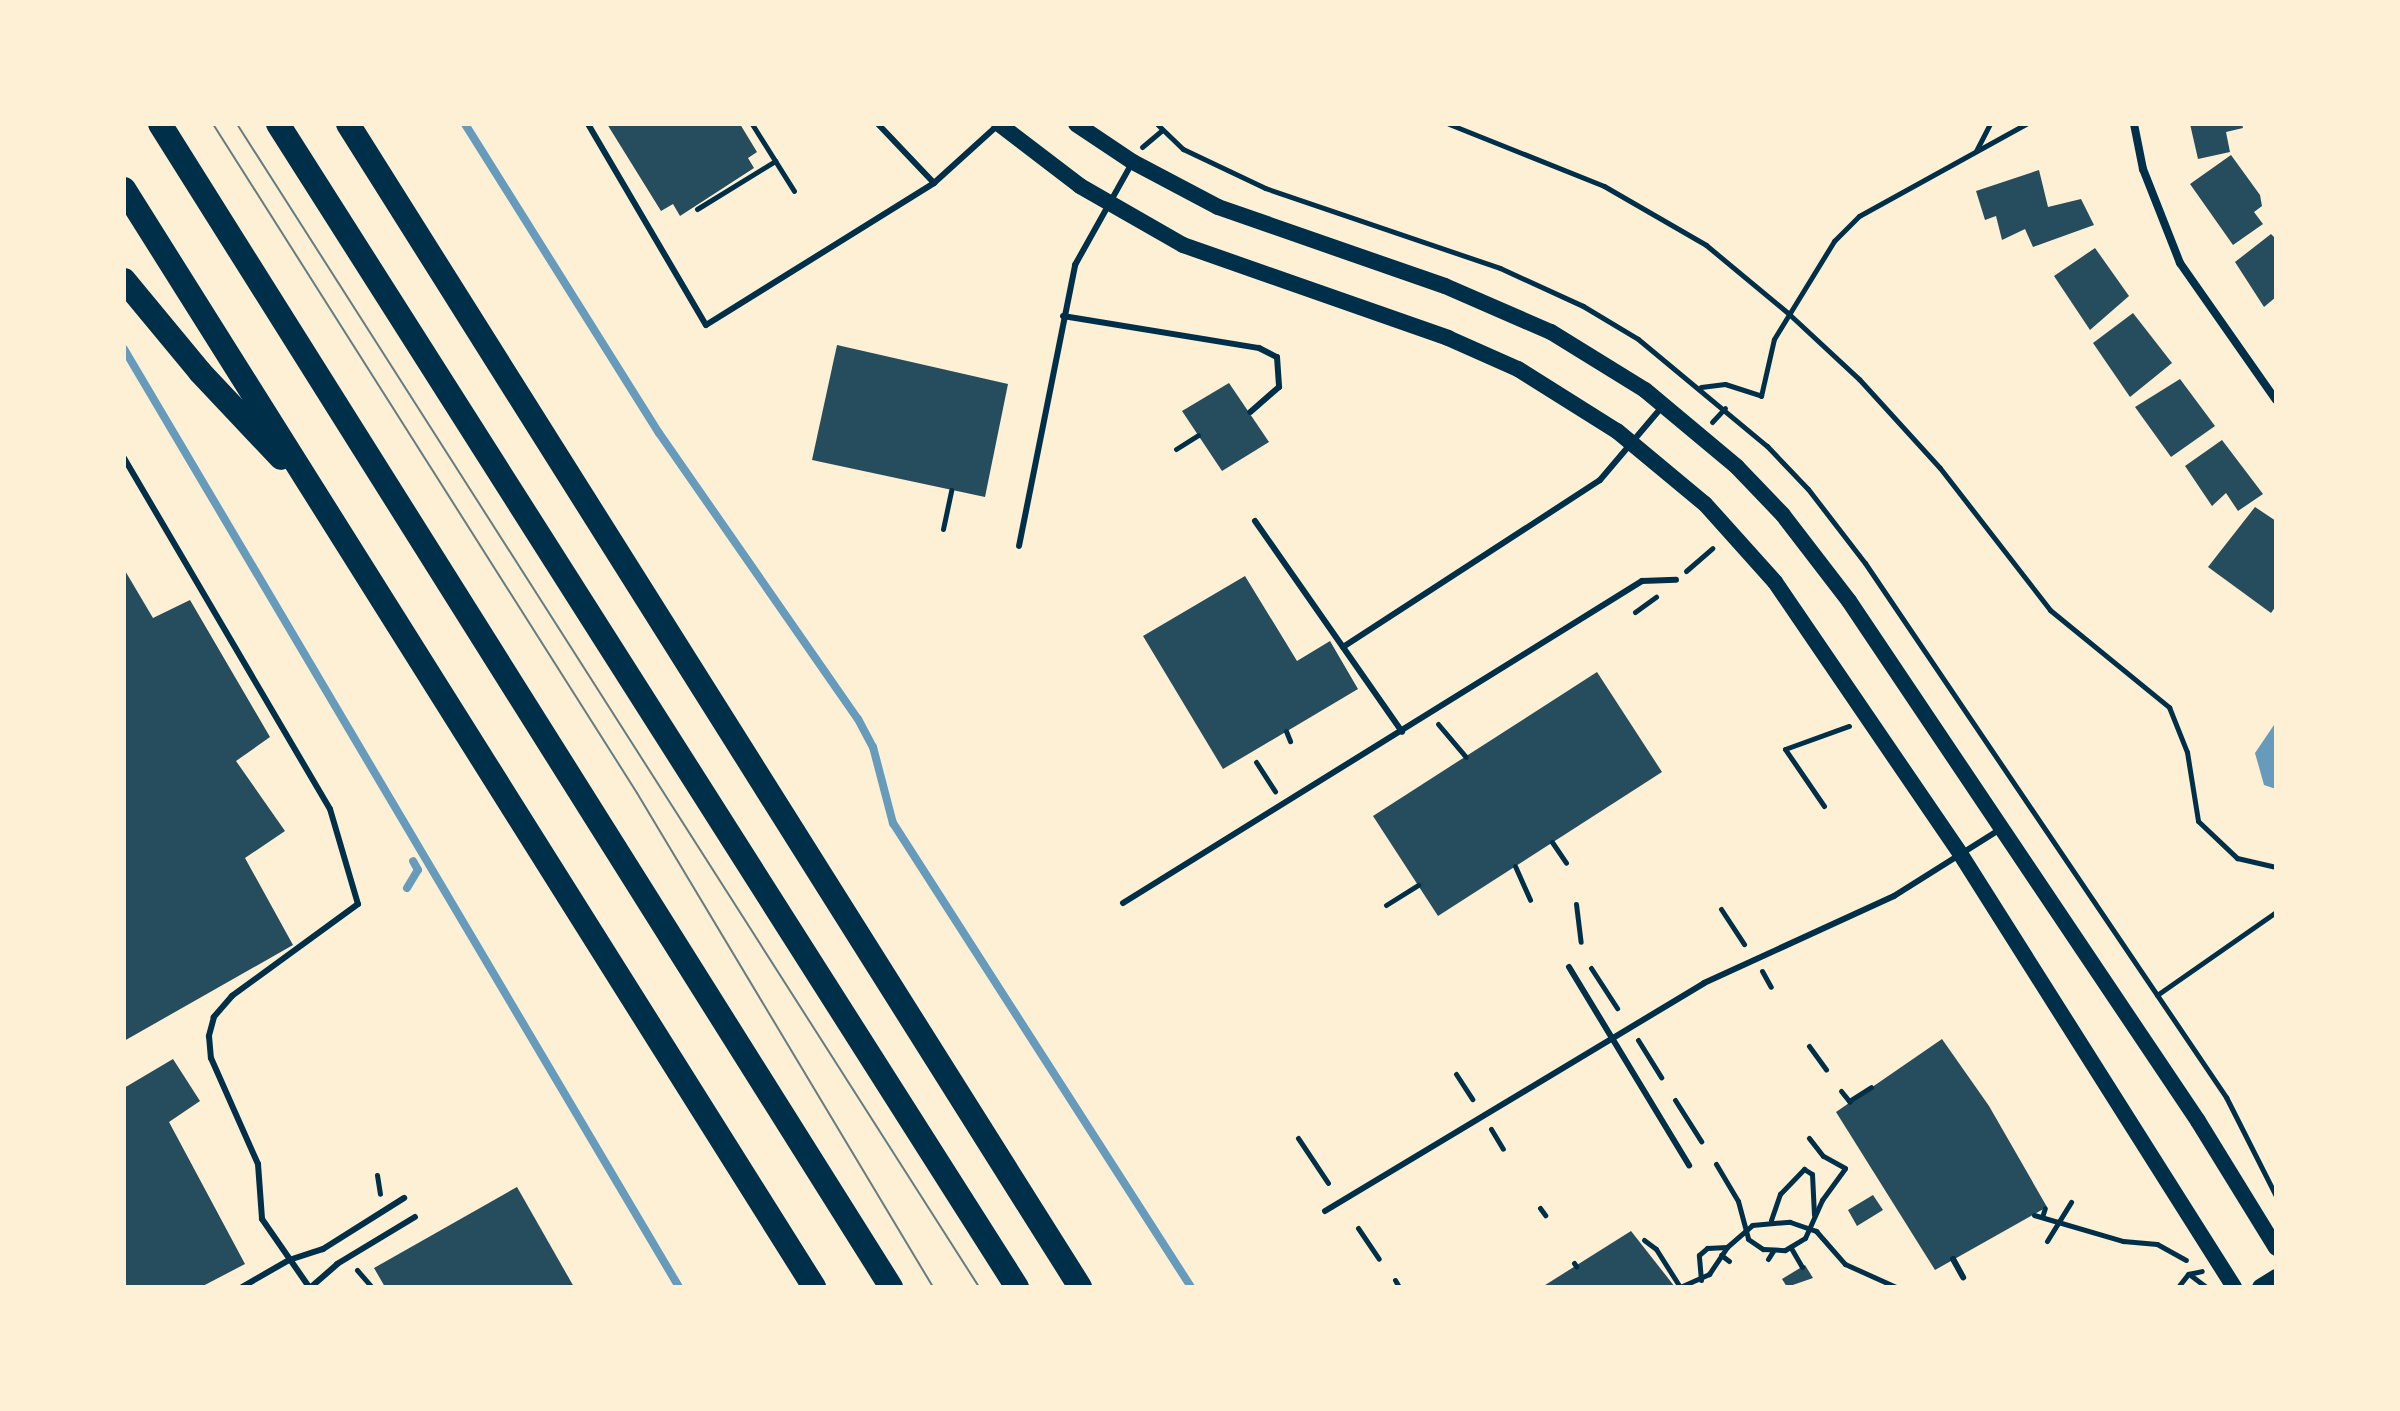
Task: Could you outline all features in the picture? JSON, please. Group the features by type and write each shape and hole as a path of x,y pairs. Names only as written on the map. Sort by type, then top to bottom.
{"highway":[{"path":"160,124 891,1287"},
{"path":"278,124 1017,1287"},
{"path":"348,124 1080,1287"},
{"path":"124,189 814,1287"},
{"path":"124,280 200,372 320,500"},
{"path":"1038,1221 1092,1287"}],"main road":[{"path":"999,124 1108,204 1183,245 1241,269 1494,358 1558,392 1635,444 1686,486 1746,547 1869,719 1961,855 2234,1287"},
{"path":"1076,124 1256,223 1498,307 1598,358 1664,404 1737,467 1798,533 2002,828 2211,1141 2276,1248"},
{"path":"2260,1287 2276,1277"}],"street":[{"path":"2134,124 2143,169 2180,263 2276,400"}],"lane":[{"path":"588,124 706,325 934,183 999,124"},
{"path":"878,124 934,183"},
{"path":"1019,546 1061,351 1063,316 1079,254 1137,155"},
{"path":"1063,316 1268,352 1277,357 1279,387 1250,412"},
{"path":"1343,647 1600,480 1635,444 1664,404"},
{"path":"124,458 330,809 358,904 232,996 214,1017 209,1036 211,1058 258,1164 262,1219 310,1287 337,1264 415,1217"},
{"path":"1255,521 1402,732"},
{"path":"1123,903 1642,581 1676,580"},
{"path":"1325,1211 1704,983 1894,896 2002,828"},
{"path":"1569,967 1689,1165"},
{"path":"242,1287 289,1260 323,1249 404,1198"},
{"path":"1953,1259 1963,1277"}],"path":[{"path":"752,124 794,191"},
{"path":"1449,124 1604,186 1706,245 1789,314 1859,379 1940,468 2050,610 2169,707 2187,752 2198,821 2237,858 2276,867"},
{"path":"1976,151 1990,124"},
{"path":"1701,387 1725,384 1761,396 1770,350 1834,241 1859,216 2026,124"},
{"path":"1137,155 1162,130"},
{"path":"697,209 775,161"},
{"path":"1176,449 1198,435"},
{"path":"943,529 951,490"},
{"path":"1683,574 1712,548"},
{"path":"1635,612 1663,592"},
{"path":"1429,715 1466,757"},
{"path":"1824,806 1785,749 1869,719"},
{"path":"1286,731 1290,741"},
{"path":"1256,762 1283,805"},
{"path":"2023,814 2031,808"},
{"path":"1552,842 1566,863"},
{"path":"1515,866 1530,900"},
{"path":"1386,905 1418,885"},
{"path":"1576,904 1581,942"},
{"path":"1721,909 1744,944"},
{"path":"2157,995 2276,912"},
{"path":"1591,967 1617,1008"},
{"path":"1762,971 1771,987"},
{"path":"1635,1036 1661,1077"},
{"path":"1809,1046 1826,1069"},
{"path":"1456,1074 1472,1099"},
{"path":"1841,1091 1850,1102 1871,1087"},
{"path":"1675,1100 1701,1141"},
{"path":"1488,1125 1503,1149"},
{"path":"1298,1138 1328,1183"},
{"path":"1716,1164 1738,1201 1750,1242 1773,1251 1791,1248 1810,1228 1845,1168 1823,1156 1809,1138"},
{"path":"1771,1220 1780,1194 1804,1169 1812,1174 1814,1217"},
{"path":"2047,1241 2061,1224 2071,1202"},
{"path":"1540,1208 1545,1215"},
{"path":"2042,1217 2045,1208"},
{"path":"2034,1215 2114,1238 2157,1244 2186,1260"},
{"path":"1644,1240 1656,1249 1680,1287 1701,1280 1744,1230 1771,1220 1810,1228 1845,1264 1896,1287"},
{"path":"1358,1228 1379,1259"},
{"path":"1701,1280 1699,1255 1707,1248 1727,1247"},
{"path":"1791,1248 1802,1267"},
{"path":"1768,1259 1773,1251"},
{"path":"1721,1255 1729,1261"},
{"path":"357,1270 372,1287"},
{"path":"2178,1287 2188,1274 2206,1287"},
{"path":"1395,1280 1399,1287"}],"water":[{"path":"2276,722 2276,789 2264,785 2255,753"}],"building":[{"path":"607,124 740,124 757,152 748,158 754,168 680,216 673,204 661,211"},
{"path":"2190,124 2242,124 2243,128 2226,132 2230,152 2198,159"},
{"path":"2231,155 2260,195 2262,206 2254,212 2263,224 2233,245 2190,184"},
{"path":"2039,170 2048,207 2081,199 2094,225 2033,247 2025,229 2002,240 1996,216 1985,220 1976,191"},
{"path":"2271,234 2276,239 2276,297 2264,307 2235,262"},
{"path":"2095,248 2129,296 2090,330 2054,276"},
{"path":"2133,313 2172,363 2130,397 2093,343"},
{"path":"837,345 1008,384 985,497 812,460"},
{"path":"2180,379 2215,426 2171,457 2135,407"},
{"path":"1229,383 1269,442 1222,471 1182,411"},
{"path":"2222,440 2263,494 2238,511 2226,493 2212,506 2185,466"},
{"path":"2255,507 2276,521 2276,606 2271,613 2208,567"},
{"path":"124,569 153,618 190,600 270,737 236,761 285,831 245,858 293,945 124,1041"},
{"path":"1245,576 1297,661 1330,641 1358,689 1223,769 1143,636"},
{"path":"1597,672 1662,772 1438,916 1373,816"},
{"path":"1942,1039 1989,1106 2047,1207 1935,1270 1836,1112"},
{"path":"173,1059 200,1101 169,1122 245,1264 201,1287 124,1287 124,1088"},
{"path":"517,1187 574,1287 385,1287 374,1268"},
{"path":"1873,1195 1883,1210 1857,1226 1848,1210"},
{"path":"1631,1231 1675,1287 1542,1287"},
{"path":"1805,1265 1813,1278 1787,1287 1782,1279"}],"waterway":[{"path":"465,124 659,433 858,719 873,747 893,823 1191,1287"},
{"path":"124,349 679,1287"},
{"path":"407,888 418,870 413,861"}],"tram line":[{"path":"213,124 637,793 933,1287"},
{"path":"237,124 979,1287"}]}
